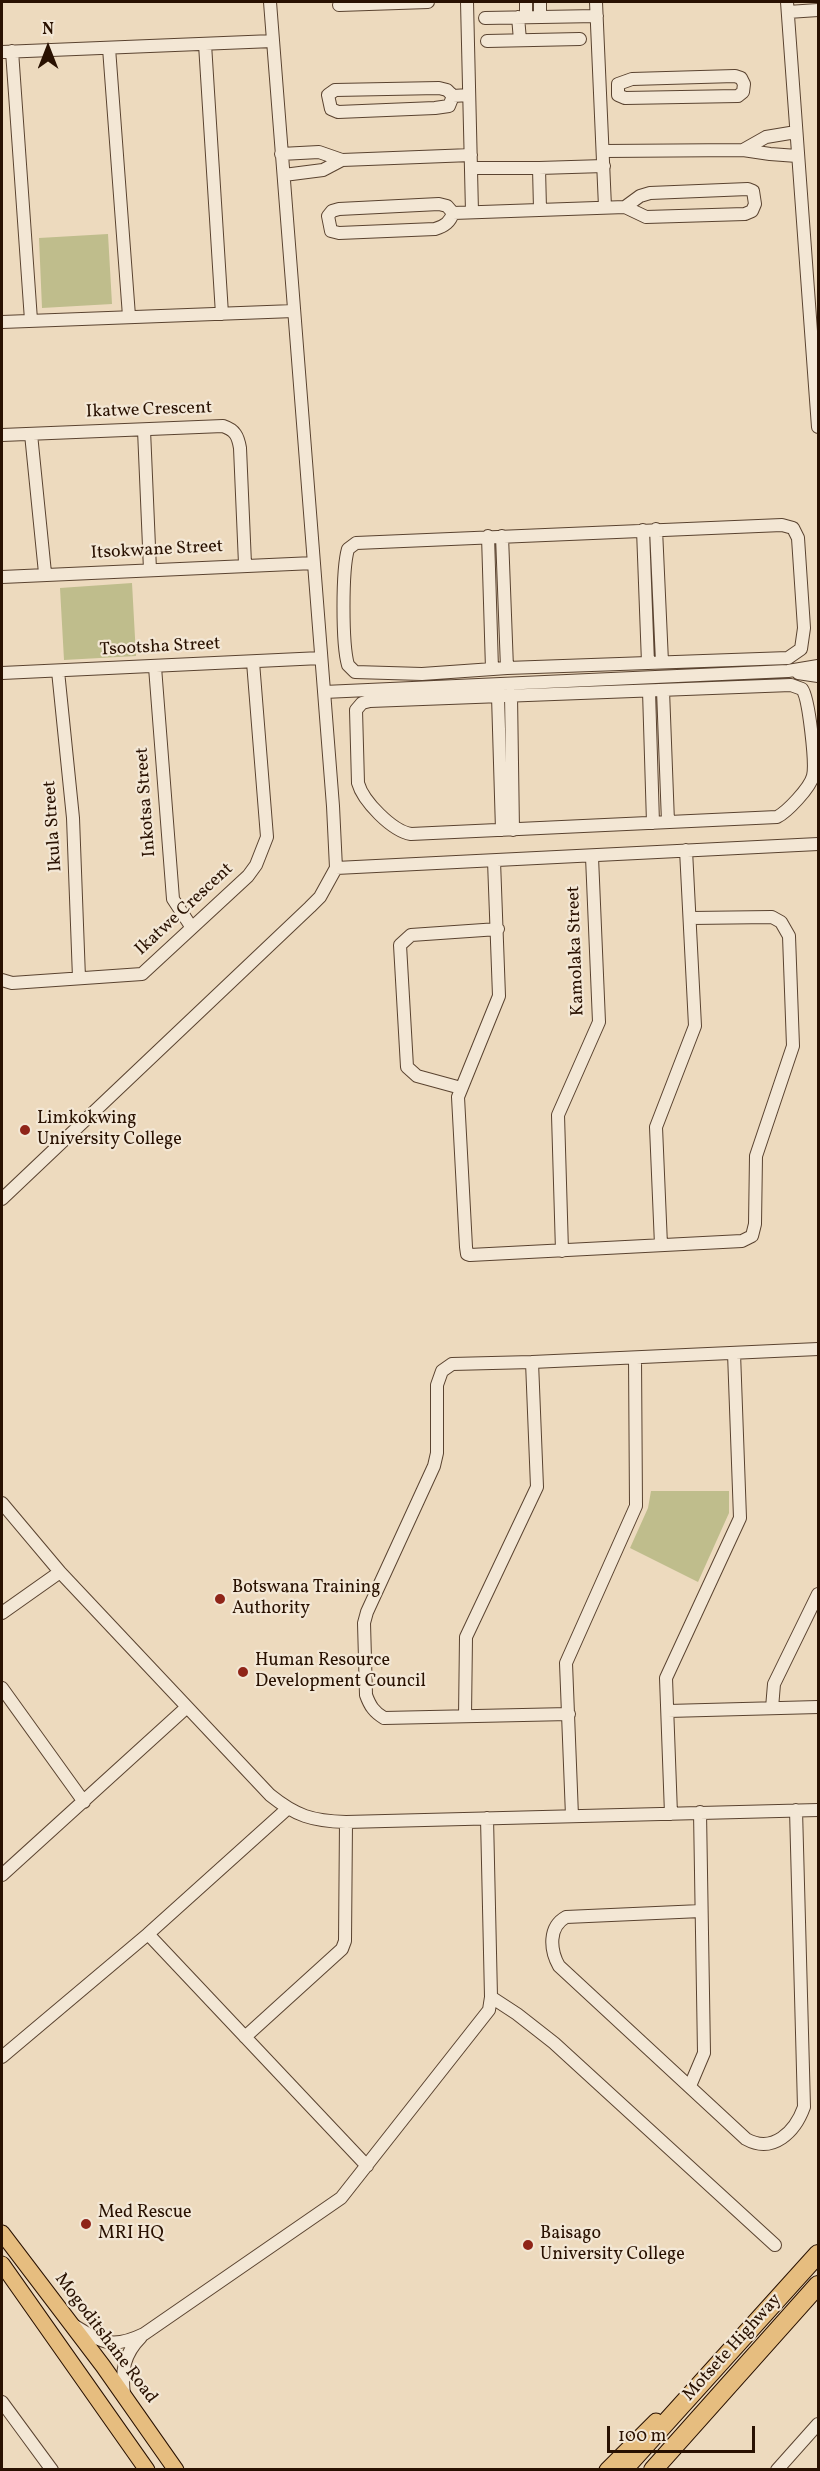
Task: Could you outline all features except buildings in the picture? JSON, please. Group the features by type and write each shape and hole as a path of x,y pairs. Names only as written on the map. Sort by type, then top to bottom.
{"highway":[{"name":"Motsete Highway","path":"623,2469 819,2254"},
{"name":"Motsete Highway","path":"656,2466 819,2285"}],"main road":[{"name":"Mogoditshane Road","path":"2,2233 123,2394 176,2469"},
{"path":"2,2264 147,2469"},
{"path":"607,2469 742,2338"}],"street":[{"path":"2,1199 310,908 324,890 336,868 270,2"},
{"path":"339,5 428,2"},
{"path":"467,2 472,212"},
{"path":"520,40 526,2"},
{"path":"540,2 548,40"},
{"path":"596,2 605,207"},
{"path":"819,10 787,7 797,156 815,340 819,427"},
{"path":"485,18 597,16"},
{"path":"562,39 563,17"},
{"path":"501,18 501,41"},
{"path":"487,42 580,39"},
{"path":"31,320 7,51 273,42"},
{"path":"205,44 222,314"},
{"path":"109,48 129,316"},
{"path":"735,76 741,78 744,84 743,92 738,96 625,98 618,95 616,90 618,84 623,80 683,77 735,76"},
{"path":"683,77 684,97"},
{"path":"453,96 449,106 338,112 331,110 328,105 328,95 335,90 440,88 447,90 453,96 469,95"},
{"path":"388,89 389,109"},
{"path":"601,91 616,90"},
{"path":"743,150 766,137 796,132"},
{"path":"604,151 743,150 797,156"},
{"path":"281,154 319,152 342,160 471,155"},
{"path":"284,175 323,170 342,160"},
{"path":"472,168 604,166"},
{"path":"539,168 540,208"},
{"path":"453,213 540,208 625,207 646,217 745,214 752,211 755,197 753,191 748,189 659,192 640,195 625,207"},
{"path":"439,204 447,206 453,213 451,220 435,229 339,233 331,231 328,224 328,216 332,211 339,209 439,204"},
{"path":"2,321 294,311"},
{"name":"Ikatwe Crescent","path":"2,435 223,426 236,433 240,448 245,564"},
{"path":"144,430 150,570"},
{"path":"31,434 45,573"},
{"path":"782,525 793,528 797,533 804,628 801,649 788,658 507,668 422,674 363,673 351,670 346,660 345,565 348,549 356,543 643,530 782,525"},
{"path":"656,529 662,662"},
{"path":"643,530 648,663"},
{"path":"488,536 492,669"},
{"path":"502,536 507,668"},
{"name":"Itsokwane Street","path":"2,577 245,564 314,563"},
{"name":"Tsootsha Street","path":"2,673 321,658"},
{"path":"733,660 735,680"},
{"name":"Ikatwe Crescent","path":"2,980 12,983 142,974 249,876 267,837 253,662"},
{"path":"578,666 580,686"},
{"path":"324,692 505,695 580,686 649,691 819,666"},
{"name":"Inkotsa Street","path":"155,667 173,899 192,928"},
{"name":"Ikula Street","path":"58,671 73,818 80,978"},
{"path":"788,671 819,676"},
{"path":"422,674 423,693"},
{"path":"735,680 791,685 802,689 808,700 814,771 811,782 786,812 777,817 405,833 365,798 360,790 357,775 355,716 358,706 370,701 423,693 580,686 735,680"},
{"path":"663,690 669,822"},
{"path":"649,691 653,823"},
{"path":"505,695 507,830"},
{"path":"336,868 819,844"},
{"path":"801,845 819,853"},
{"path":"661,1245 656,1127 695,1026 686,850"},
{"name":"Kamolaka Street","path":"562,1251 558,1115 598,1022 592,857"},
{"path":"494,861 498,929 498,1004 461,1088 458,1106 467,1254 742,1241 752,1236 755,1224 756,1156 793,1046 789,936 787,928 772,917 691,918"},
{"path":"461,1088 417,1076 407,1067 400,945 411,935 498,929"},
{"path":"568,1713 384,1718 374,1712 366,1695 364,1623 436,1459 437,1385 442,1371 452,1364 819,1349"},
{"path":"671,1814 666,1685 668,1672 740,1518 734,1353"},
{"path":"572,1816 566,1663 637,1502 635,1358"},
{"path":"465,1716 466,1637 537,1487 532,1362"},
{"path":"2,1503 60,1572 270,1795 287,1809 305,1818 323,1822 346,1822 819,1810"},
{"path":"2,1613 60,1572"},
{"path":"772,1708 774,1684 819,1594"},
{"path":"2,1688 84,1802"},
{"path":"2,1875 187,1707"},
{"path":"668,1711 819,1707"},
{"path":"2,2057 148,1934 287,1809"},
{"path":"701,1911 566,1917 558,1921 552,1943 553,1956 559,1966 650,2053 690,2086 746,2139 755,2144 779,2141 793,2129 804,2107 796,1810"},
{"path":"690,2086 704,2053 700,1812"},
{"path":"71,2324 108,2343 121,2343 144,2334 341,2198 486,2016 491,1997 487,1818"},
{"path":"244,2037 342,1949 345,1941 346,1822"},
{"path":"148,1934 366,2166"},
{"path":"491,1997 554,2043 775,2245"},
{"path":"123,2394 122,2376 126,2356 144,2334"},
{"path":"2,2402 52,2469"},
{"path":"777,2469 819,2424"}],"shaded area":[{"path":"108,234 112,304 42,308 39,238"},
{"path":"132,583 136,656 64,660 60,588"},
{"path":"651,1491 729,1491 729,1513 698,1582 630,1548 648,1508"}],"place":[{"name":"Limkokwing University College","path":"25,1130"},
{"name":"Botswana Training Authority","path":"220,1599"},
{"name":"Human Resource Development Council","path":"243,1672"},
{"name":"Med Rescue MRI HQ","path":"86,2224"},
{"name":"Baisago University College","path":"528,2245"}]}
